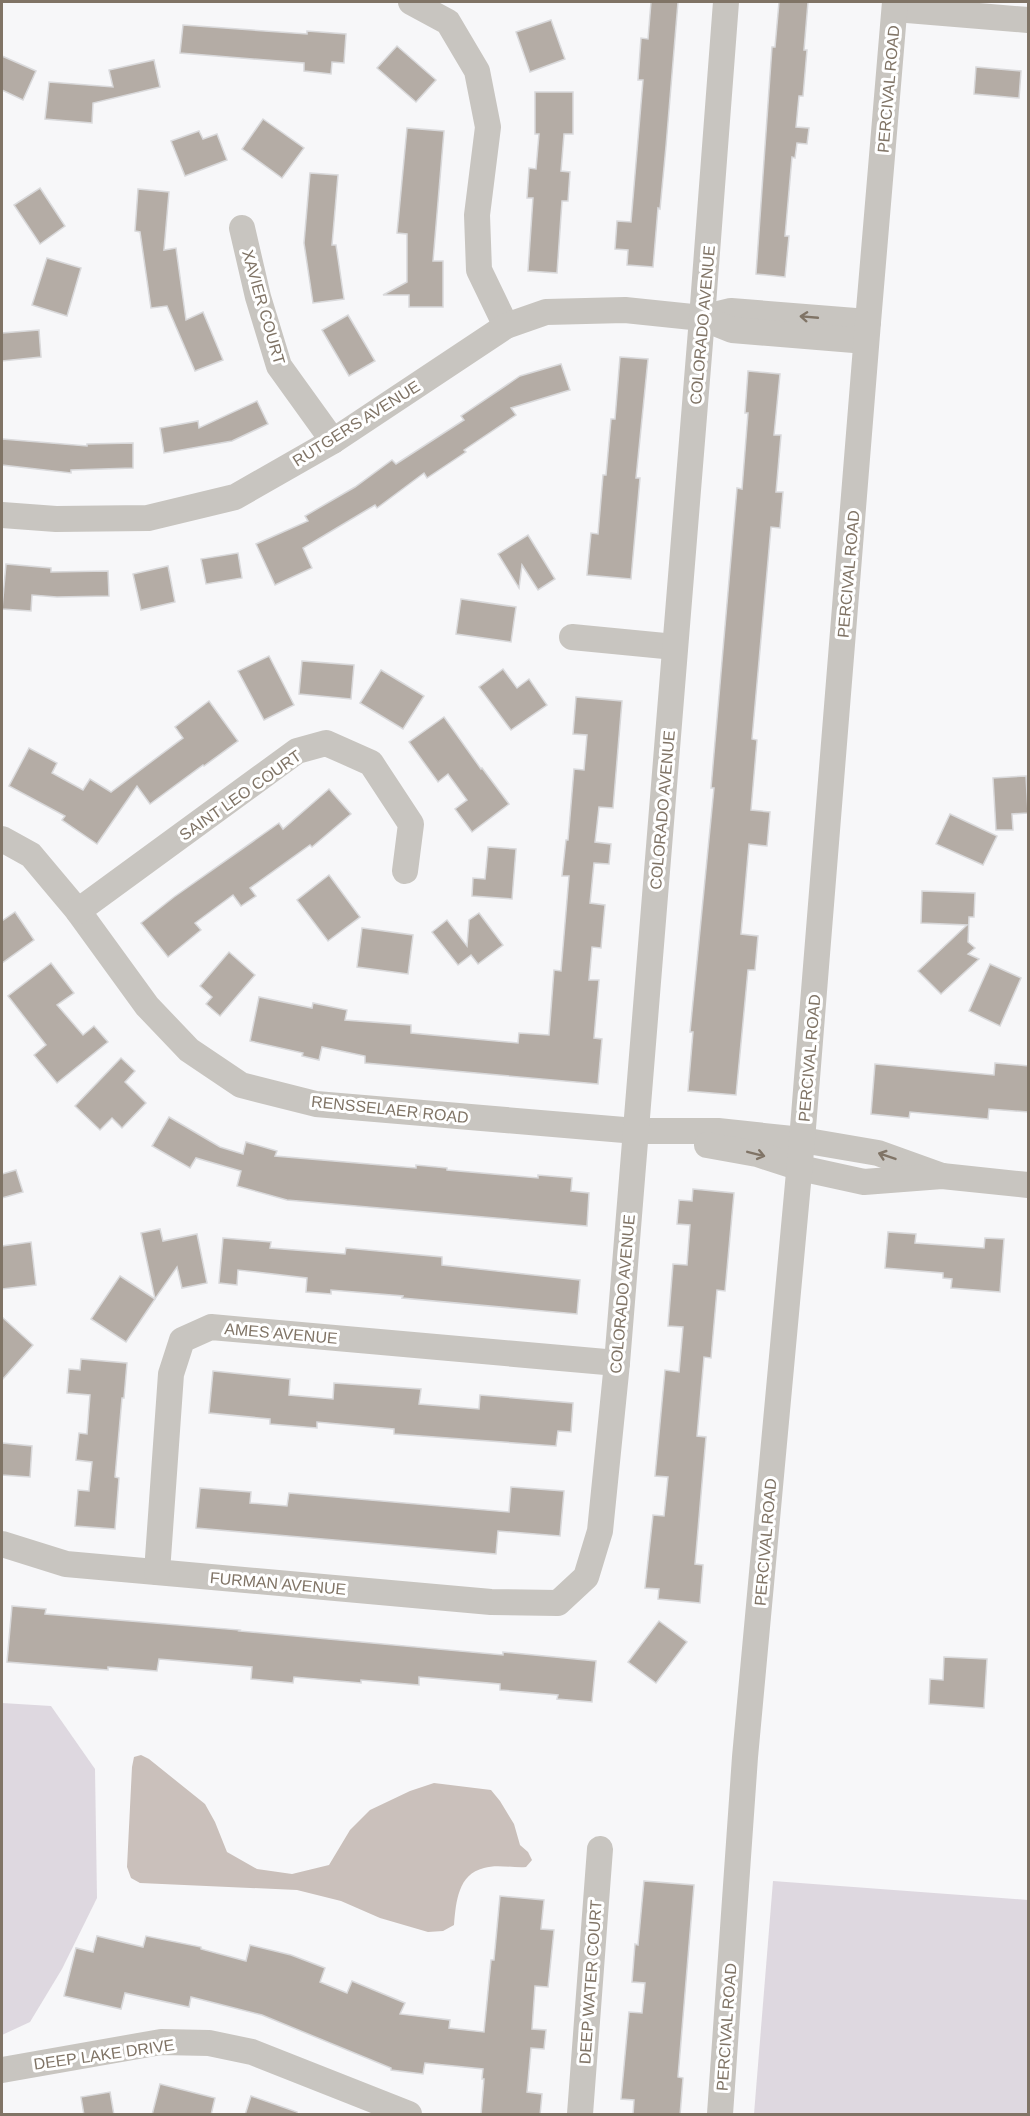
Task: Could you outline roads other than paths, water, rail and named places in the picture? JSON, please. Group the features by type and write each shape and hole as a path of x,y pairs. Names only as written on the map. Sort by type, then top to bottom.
{"street":[{"path":"411,2 448,22 477,71 488,127 477,215 479,270 506,326"},
{"name":"COLORADO AVENUE","path":"558,1603 586,1577 600,1531 617,1363 726,2"},
{"path":"895,5 1029,20"},
{"name":"PERCIVAL ROAD","path":"720,2115 744,1757 800,1168 895,5"},
{"name":"XAVIER COURT","path":"242,228 258,297 279,366 333,441"},
{"name":"RUTGERS AVENUE","path":"2,514 56,519 148,518 235,497 333,441 506,326 546,312 625,310 702,318 731,311 867,332"},
{"path":"572,637 675,647"},
{"name":"SAINT LEO COURT","path":"78,911 297,751 326,744 371,763 411,824 405,871"},
{"name":"RENSSELAER ROAD","path":"2,839 31,855 78,911 147,1006 189,1050 241,1085 316,1104 636,1131 718,1131 802,1140 878,1153 942,1176"},
{"name":"RENSSELAER ROAD","path":"636,1131 757,1154 800,1168 864,1182 942,1176"},
{"path":"942,1176 1029,1185"},
{"name":"AMES AVENUE","path":"157,1572 171,1374 182,1340 211,1327 617,1363"},
{"name":"FURMAN AVENUE","path":"2,1544 66,1564 491,1602 558,1603"},
{"name":"DEEP WATER COURT","path":"580,2115 600,1849"},
{"name":"DEEP LAKE DRIVE","path":"2,2070 161,2042 209,2043 252,2052 409,2115"}]}
